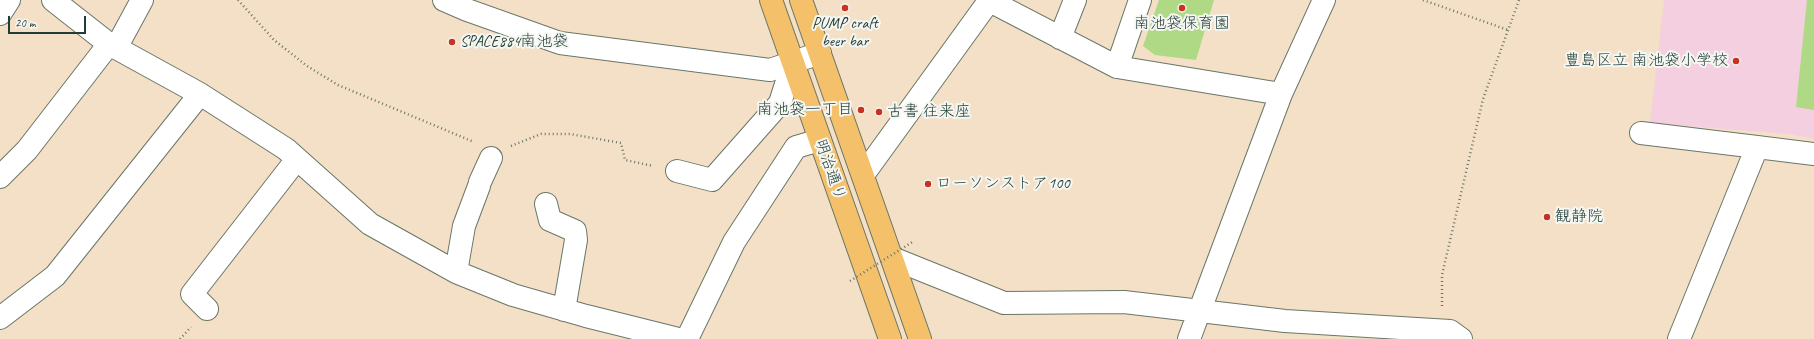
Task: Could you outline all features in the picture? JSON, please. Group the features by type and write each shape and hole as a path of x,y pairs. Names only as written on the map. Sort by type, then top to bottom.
{"main road":[{"name":"明治通り","path":"770,0 890,339"},
{"name":"明治通り","path":"801,0 920,339"}],"street":[{"path":"0,14 9,0"},
{"path":"53,0 112,46 200,94 286,149 370,224 456,272 513,295 665,337"},
{"path":"0,177 27,150 112,46 142,0"},
{"path":"444,0 467,10 560,43 770,70 820,53"},
{"path":"863,175 988,0 1117,67 1281,94"},
{"path":"1060,38 1075,0"},
{"path":"1117,67 1140,0"},
{"path":"1189,339 1281,94 1324,0"},
{"path":"677,171 712,180 780,103 793,62"},
{"path":"0,318 55,276 200,94"},
{"path":"1641,133 1814,154"},
{"path":"687,339 734,242 796,147 820,140"},
{"path":"1679,339 1757,147"},
{"path":"456,272 464,226 491,158"},
{"path":"208,309 192,294 297,159"},
{"path":"546,204 550,220 575,231 576,240 564,310"},
{"path":"892,258 1004,303 1124,302 1200,310 1313,331 1451,335"}],"path":[{"path":"238,0 274,40 307,66 338,85 468,140"},
{"path":"1424,0 1508,30"},
{"path":"1451,335 1442,275 1483,99 1519,0"},
{"path":"509,146 541,134 570,134 621,143 625,160 677,171"},
{"path":"850,281 914,241"}],"shaded area":[{"name":"豊島区立 南池袋小学校","path":"1664,0 1814,0 1814,139 1788,134 1650,123"}],"green space":[{"path":"1159,0 1214,0 1196,60 1155,55 1143,46"},
{"path":"1807,0 1814,0 1814,110 1796,107"}],"place":[{"name":"PUMP craft beer bar","path":"845,8"},
{"name":"南池袋保育園","path":"1182,8"},
{"name":"SPACE884南池袋","path":"452,42"},
{"name":"豊島区立 南池袋小学校","path":"1736,61"},
{"name":"南池袋一丁目","path":"861,110"},
{"name":"古書 往来座","path":"879,112"},
{"name":"ローソンストア100","path":"928,184"},
{"name":"観静院","path":"1547,217"}]}
